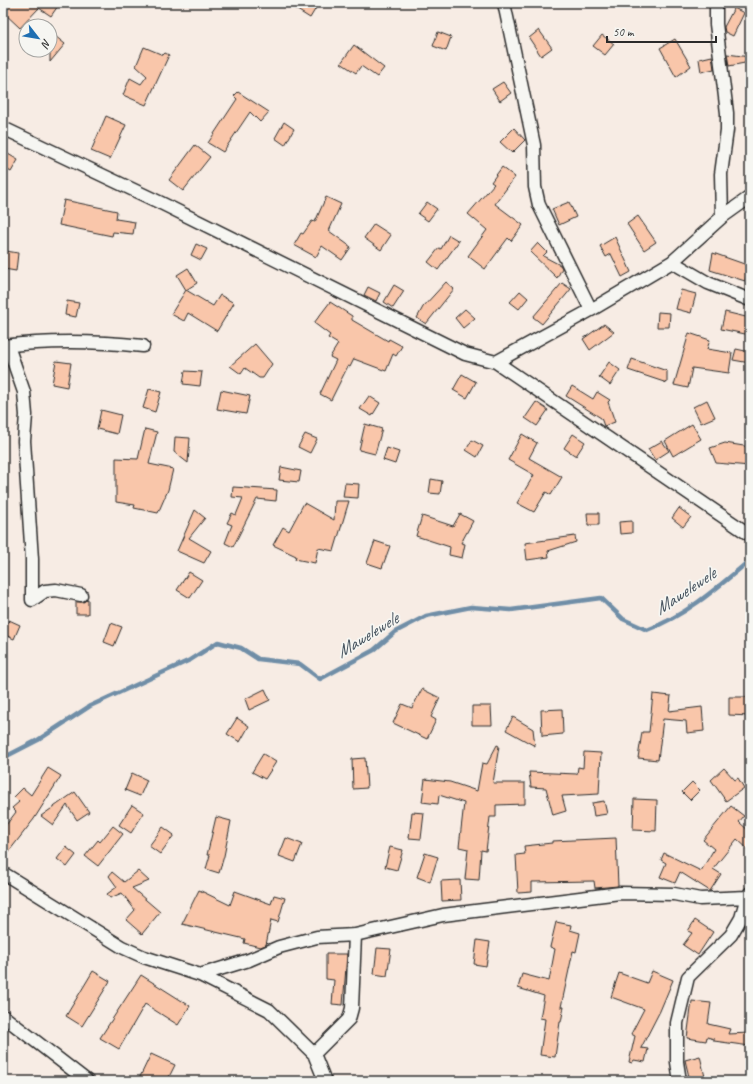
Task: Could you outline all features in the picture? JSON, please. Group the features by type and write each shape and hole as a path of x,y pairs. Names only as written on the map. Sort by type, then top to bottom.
{"street":[{"path":"504,3 534,145 535,188 539,205 592,310"},
{"path":"716,3 716,24 727,114 727,130 721,174 722,217"},
{"path":"3,128 161,203 465,354 496,362 750,536"},
{"path":"496,362 592,310 672,262 722,217 750,197"},
{"path":"672,262 708,283 750,300"},
{"path":"81,595 56,590 45,591 32,600 32,559 24,441 26,415 24,392 6,346 55,342 100,341 143,346"},
{"path":"3,873 122,947 158,962 200,975 269,1010 314,1054 325,1081"},
{"path":"200,975 250,960 279,947 317,937 355,934 442,915 620,893 674,894 700,899 748,895 742,918 731,935 688,977 677,1023 677,1062 680,1081"},
{"path":"314,1054 349,1019 352,1008 355,934"},
{"path":"3,1016 87,1081"}],"building":[{"path":"3,3 60,3 51,16 39,8 30,18 18,18 18,26 3,12"},
{"path":"286,3 319,3 310,18"},
{"path":"734,8 744,13 733,36 725,32 724,27"},
{"path":"539,30 552,48 541,56 529,38"},
{"path":"438,32 451,37 446,51 433,46"},
{"path":"602,35 614,44 605,55 593,46"},
{"path":"58,38 65,44 58,52"},
{"path":"675,39 691,66 676,77 660,48"},
{"path":"354,45 384,68 377,77 361,66 356,73 341,63"},
{"path":"144,47 163,55 165,53 169,55 146,105 123,95 130,78 141,84 147,76 136,66"},
{"path":"727,54 750,57 750,62 729,66"},
{"path":"712,56 714,69 701,72 699,59"},
{"path":"503,82 511,93 500,101 492,89"},
{"path":"238,92 269,112 260,122 250,112 223,152 208,143 237,99 234,96"},
{"path":"106,116 126,125 110,159 91,151"},
{"path":"284,122 294,129 285,145 275,138"},
{"path":"514,128 525,140 512,153 500,142"},
{"path":"195,145 210,157 183,191 169,180"},
{"path":"3,151 18,160 11,172 3,167"},
{"path":"502,167 515,177 495,204 523,225 511,241 508,238 485,269 468,256 487,230 468,214 494,184 491,182"},
{"path":"326,197 341,204 329,231 351,247 342,260 322,246 316,257 294,245 301,233 303,234 312,221 315,222"},
{"path":"64,200 117,211 116,219 135,222 133,234 113,232 112,236 59,225"},
{"path":"427,202 437,209 428,221 418,214"},
{"path":"569,202 576,217 559,225 552,209"},
{"path":"638,216 656,242 644,250 627,224"},
{"path":"374,224 391,235 381,250 364,238"},
{"path":"449,235 459,241 438,270 428,262 439,248 441,249"},
{"path":"615,237 631,272 622,277 611,254 606,257 600,246"},
{"path":"538,243 547,252 543,256 560,265 562,268 557,278 530,252"},
{"path":"196,244 207,249 201,260 191,255"},
{"path":"6,251 18,253 16,271 4,269"},
{"path":"713,253 750,266 745,281 710,270"},
{"path":"188,268 197,283 186,290 177,275"},
{"path":"446,282 454,289 426,324 417,318 423,307"},
{"path":"562,283 571,289 542,324 533,317"},
{"path":"394,285 404,291 393,308 384,302"},
{"path":"368,287 380,293 376,301 364,295"},
{"path":"186,290 213,306 220,295 234,303 217,331 188,313 184,321 171,314"},
{"path":"681,290 696,294 691,313 676,309"},
{"path":"520,291 528,298 519,309 510,302"},
{"path":"67,301 79,303 76,317 65,315"},
{"path":"330,302 352,316 352,320 388,341 389,339 402,346 396,356 393,354 386,371 354,359 350,367 348,366 331,400 320,394 336,360 330,357 338,344 328,338 330,335 314,323"},
{"path":"465,309 475,318 463,328 455,318"},
{"path":"658,312 670,313 669,327 657,327"},
{"path":"725,312 750,318 750,335 721,329"},
{"path":"604,324 614,332 590,350 583,339"},
{"path":"689,333 710,340 707,349 732,353 729,373 692,368 688,388 674,385"},
{"path":"255,344 272,364 263,378 259,378 245,368 241,374 230,366"},
{"path":"736,349 750,352 750,363 733,360"},
{"path":"632,359 667,371 667,383 628,370"},
{"path":"56,361 71,363 67,387 52,384"},
{"path":"609,362 620,370 610,385 599,377"},
{"path":"185,371 202,372 200,386 183,384"},
{"path":"462,374 476,382 467,398 453,390"},
{"path":"572,386 593,399 597,392 610,400 608,402 615,422 604,426 601,418 566,396"},
{"path":"149,389 161,392 155,412 143,408"},
{"path":"221,390 250,396 246,414 217,409"},
{"path":"369,396 380,403 372,416 360,409"},
{"path":"707,400 715,417 701,423 693,407"},
{"path":"536,402 548,410 537,426 525,418"},
{"path":"101,410 121,415 117,434 97,429"},
{"path":"365,424 382,429 375,454 359,450"},
{"path":"692,424 701,439 673,456 665,441"},
{"path":"145,429 157,432 149,464 173,469 168,490 158,513 134,508 135,505 116,502 116,458 138,459"},
{"path":"305,434 317,439 310,453 298,447"},
{"path":"522,434 537,443 529,458 562,477 551,495 546,492 534,512 517,503 534,475 508,460"},
{"path":"573,434 585,442 576,456 564,448"},
{"path":"175,437 190,438 188,463 174,452"},
{"path":"472,440 483,446 477,457 466,450"},
{"path":"662,441 669,451 655,460 648,449"},
{"path":"725,443 750,447 750,466 716,463 710,448"},
{"path":"387,448 399,452 395,464 383,460"},
{"path":"281,467 301,471 299,482 279,480"},
{"path":"431,479 442,481 440,494 429,493"},
{"path":"345,483 359,484 358,498 343,497"},
{"path":"233,487 277,490 276,501 257,499 233,547 225,543 232,525 227,523 232,513 236,515 243,498 232,497"},
{"path":"335,501 349,501 334,551 318,548 315,563 295,559 296,556 273,545 283,527 289,531 304,503 334,520"},
{"path":"679,508 691,517 683,527 672,518"},
{"path":"195,510 205,518 189,538 211,551 204,563 177,551"},
{"path":"587,513 599,513 599,525 588,525"},
{"path":"460,514 473,521 461,543 465,544 462,558 449,555 450,547 416,536 422,516 453,526"},
{"path":"632,521 632,533 620,534 619,522"},
{"path":"575,536 576,542 548,551 549,557 527,560 525,543"},
{"path":"375,541 390,546 382,568 367,563"},
{"path":"189,572 202,580 190,598 177,590"},
{"path":"88,599 88,614 76,614 76,602 83,602"},
{"path":"9,620 20,625 14,639 3,634"},
{"path":"111,623 122,627 114,646 104,642"},
{"path":"265,689 270,700 249,710 245,699"},
{"path":"422,689 440,698 431,717 436,720 427,739 393,723 402,704 412,708"},
{"path":"653,694 671,696 669,711 702,707 704,731 687,733 686,721 663,719 658,760 638,758 642,732 649,732"},
{"path":"729,697 750,697 750,716 729,715"},
{"path":"472,706 491,706 492,725 472,725"},
{"path":"562,709 563,734 542,736 541,710"},
{"path":"513,717 533,729 535,746 506,730"},
{"path":"237,718 249,726 240,742 227,734"},
{"path":"497,745 499,746 493,783 525,783 525,804 496,805 496,817 490,817 486,851 481,850 479,880 465,879 468,849 459,847 464,803 439,795 438,804 422,802 425,779 450,782 477,791 482,763 487,764"},
{"path":"584,752 601,753 599,794 562,796 566,811 553,815 546,788 531,787 529,772 577,774 578,767 583,768"},
{"path":"263,754 276,762 265,779 252,772"},
{"path":"365,758 367,788 353,789 352,759"},
{"path":"48,768 61,776 34,819 3,859 3,829 16,812 12,808 19,802 14,797 23,788 31,795"},
{"path":"724,768 735,780 738,778 744,788 726,801 711,780"},
{"path":"132,773 147,780 140,796 125,790"},
{"path":"692,782 700,790 690,800 682,792"},
{"path":"75,792 89,812 77,820 67,805 53,825 41,816"},
{"path":"634,799 657,800 656,831 633,830"},
{"path":"604,801 607,814 594,816 592,803"},
{"path":"132,805 144,813 131,833 119,825"},
{"path":"731,806 744,816 739,822 750,832 750,851 737,839 713,869 721,874 710,891 680,872 675,883 660,877 666,863 661,860 664,853 701,871 714,849 703,840"},
{"path":"412,812 424,813 421,839 409,838"},
{"path":"216,817 231,821 219,873 206,869 210,855 207,855"},
{"path":"113,826 123,834 98,866 85,856 98,840 100,842"},
{"path":"163,827 174,835 160,854 149,846"},
{"path":"286,838 302,844 295,862 279,856"},
{"path":"616,838 618,886 595,888 594,881 532,882 532,892 518,893 516,855 525,854 524,846 552,843 552,841"},
{"path":"66,847 76,855 67,867 57,859"},
{"path":"390,847 403,850 397,870 385,867"},
{"path":"425,853 438,857 430,882 417,877"},
{"path":"138,871 149,881 132,888 160,912 142,934 126,920 135,910 122,893 110,898 107,894 117,887 109,876 112,872 124,882"},
{"path":"460,880 461,900 442,901 441,881"},
{"path":"199,890 230,905 235,891 271,904 274,895 285,898 278,922 271,920 266,945 260,947 244,943 245,939 182,924"},
{"path":"695,920 713,932 698,955 683,945 692,933 688,931"},
{"path":"556,922 571,925 570,930 580,933 576,952 573,951 561,1007 564,1007 560,1022 555,1057 540,1055 545,1019 540,1018 544,996 518,988 522,974 549,981 555,949 550,947"},
{"path":"477,940 490,942 486,966 474,964"},
{"path":"377,948 391,949 387,976 374,974"},
{"path":"326,954 347,954 343,1005 332,1004 334,980 326,979"},
{"path":"93,971 110,981 82,1026 66,1016"},
{"path":"652,971 673,980 660,1011 641,1048 648,1049 645,1062 634,1060 632,1063 629,1062 635,1036 631,1034 644,1009 611,997 619,973 647,983"},
{"path":"141,975 190,1006 178,1025 145,1004 119,1049 100,1038"},
{"path":"692,1001 711,1003 708,1024 730,1029 728,1034 750,1033 750,1046 714,1041 714,1039 707,1037 706,1041 687,1038"},
{"path":"151,1054 175,1065 167,1081 138,1081"},
{"path":"700,1056 706,1081 690,1081 685,1060"}],"waterway":[{"name":"Mawelewele","path":"3,758 38,740 90,706 190,660 218,642 241,648 258,659 300,664 320,679 374,650 395,632 426,616 471,607 511,610 601,598 623,619 647,630 675,617 702,600 750,560"}]}
